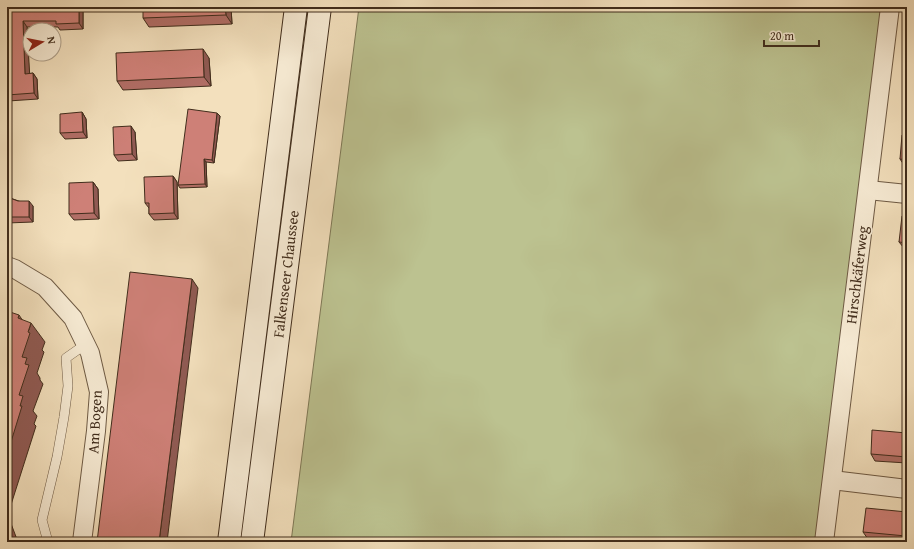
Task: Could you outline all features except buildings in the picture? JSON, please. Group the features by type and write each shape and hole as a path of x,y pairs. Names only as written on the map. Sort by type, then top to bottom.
{"main road":[{"name":"Falkenseer Chaussee","path":"229,542 296,7"},
{"name":"Falkenseer Chaussee","path":"252,542 320,7"}],"street":[{"name":"Hirschkäferweg","path":"824,542 890,7"},
{"path":"868,190 907,194"},
{"name":"Am Bogen","path":"7,266 15,269 45,287 73,318 90,353 99,392 96,431 82,542"},
{"path":"832,480 907,489"}],"lane":[{"path":"48,542 42,520 57,457 64,417 68,386 66,358 86,344"}],"green space":[{"path":"306,7 310,7 243,542 239,542"},
{"path":"359,7 882,7 817,542 291,542"}]}
